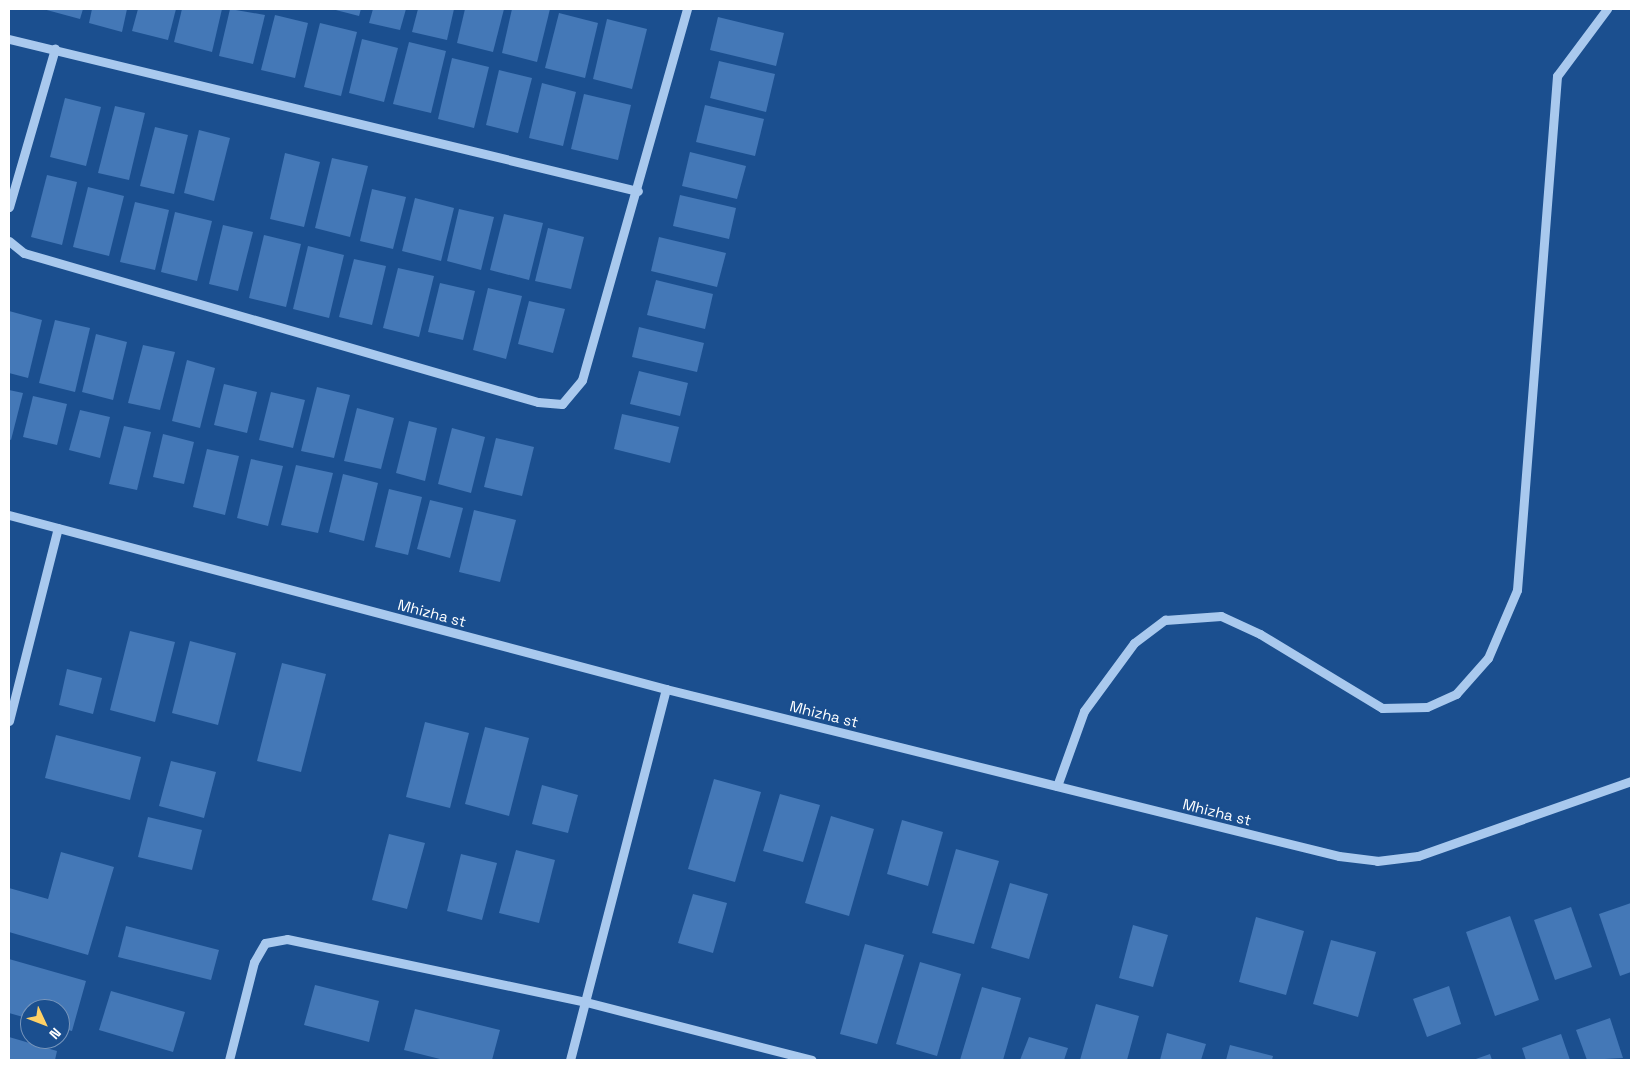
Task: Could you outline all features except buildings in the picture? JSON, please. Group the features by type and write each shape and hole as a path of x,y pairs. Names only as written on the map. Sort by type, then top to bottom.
{"street":[{"path":"9,241 24,253 538,402 562,404 582,380 638,191 687,9"},
{"path":"1057,786 1084,711 1134,642 1165,620 1221,616 1260,634 1382,708 1428,707 1456,694 1488,658 1517,590 1557,76 1607,9"},
{"path":"9,39 638,191"},
{"path":"9,207 55,49"},
{"name":"Mhizha st","path":"9,515 666,689 1339,856 1377,861 1418,856 1631,781"},
{"path":"9,721 58,528"},
{"path":"570,1060 666,689"},
{"path":"229,1060 254,962 264,944 287,939 586,1002 812,1060"}]}
